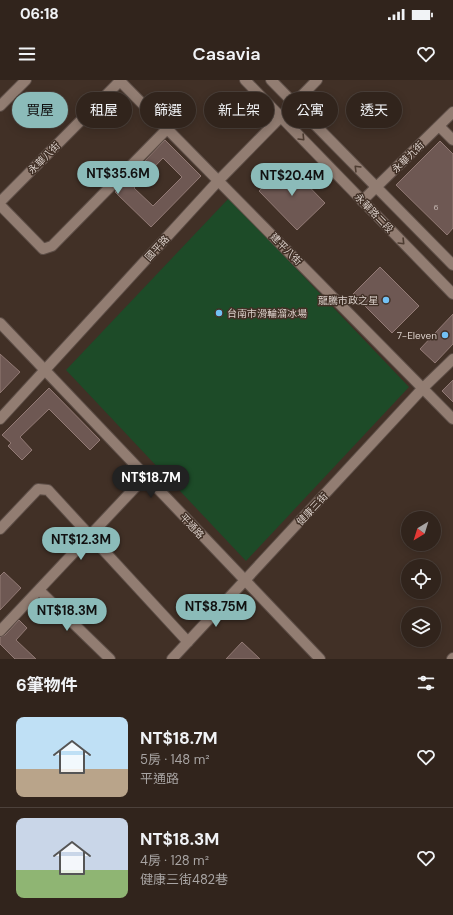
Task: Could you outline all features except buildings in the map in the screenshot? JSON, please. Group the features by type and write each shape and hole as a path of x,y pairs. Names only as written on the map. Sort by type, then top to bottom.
{"street":[{"path":"0,106 26,80"},
{"name":"建平八街","path":"120,80 453,419"},
{"name":"永華八街","path":"0,202 120,80"},
{"name":"永華路二段","path":"246,80 453,294"},
{"name":"永華路二段","path":"271,80 282,92"},
{"name":"國平路","path":"306,92 318,80"},
{"name":"永華九街","path":"362,201 453,112"},
{"name":"國平路","path":"0,419 219,180 281,117"},
{"path":"439,126 453,140"},
{"name":"永華路二段","path":"318,128 453,265"},
{"path":"0,205 43,249 52,246 168,129"},
{"name":"平通路","path":"0,323 320,659"},
{"name":"健康三街","path":"172,659 423,388 453,359"},
{"path":"0,631 146,476"},
{"path":"0,529 38,488 48,490 188,642"},
{"path":"39,590 110,659"}],"green space":[{"path":"229,198 409,387 246,561 66,370"}],"place":[{"name":"龍騰市政之星","path":"386,300"},
{"name":"台南市滑輪溜冰場","path":"219,313"},
{"name":"7-Eleven","path":"445,335"}]}
